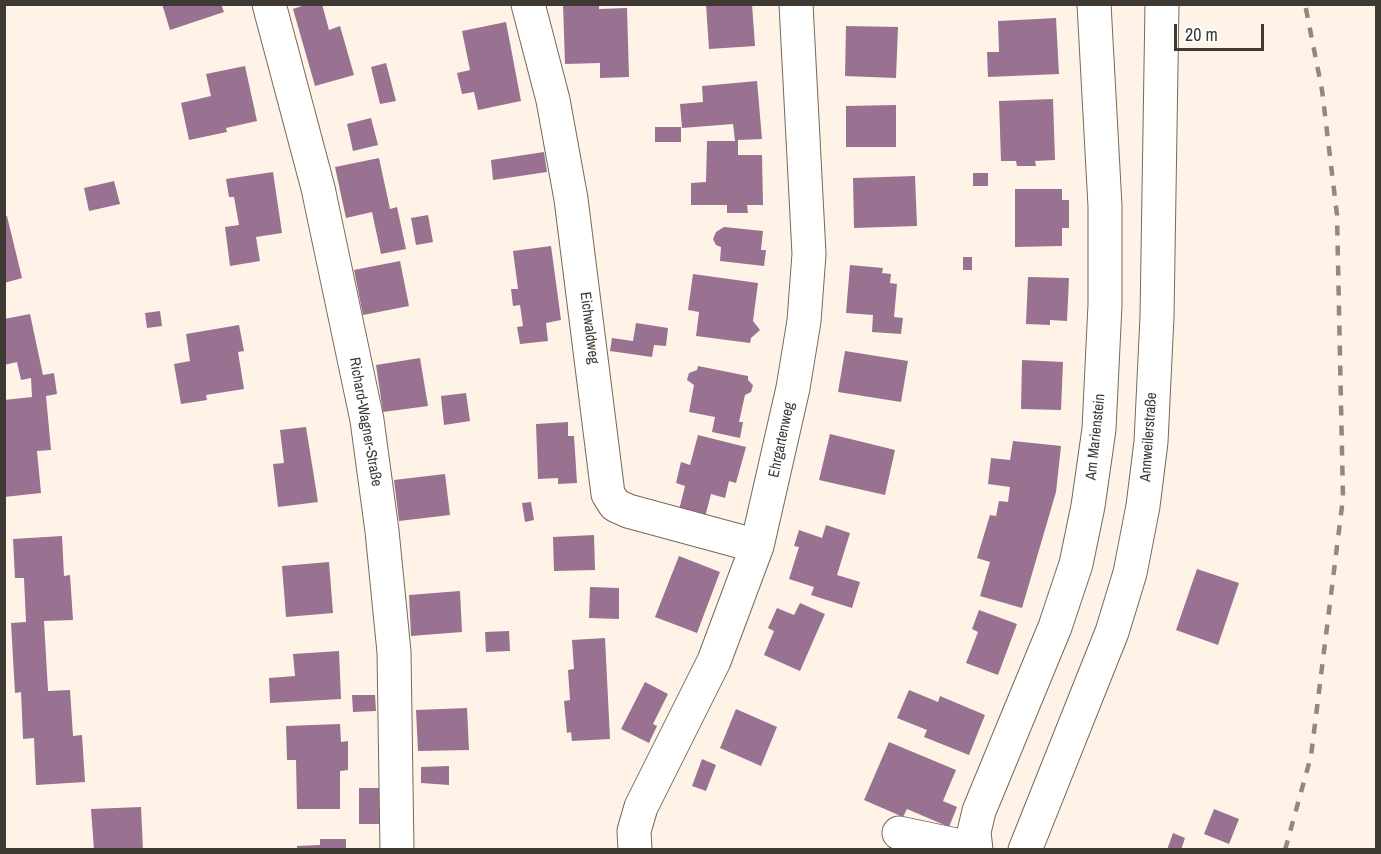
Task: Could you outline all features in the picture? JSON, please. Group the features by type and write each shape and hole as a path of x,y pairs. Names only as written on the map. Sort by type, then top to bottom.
{"street":[{"name":"Richard-Wagner-Straße","path":"269,4 318,188 367,420 382,531 394,652 397,849"},
{"name":"Eichwaldweg","path":"528,4 553,100 571,199 608,494 615,505 628,511 758,546"},
{"name":"Ehrgartenweg","path":"635,849 634,831 641,807 714,661 758,546 793,388 804,321 809,254 796,4"},
{"name":"Am Marienstein","path":"976,849 974,832 979,811 1055,627 1076,564 1089,506 1098,429 1105,304 1105,206 1094,4"},
{"name":"Annweilerstraße","path":"1025,849 1112,632 1130,573 1143,506 1151,442 1156,317 1161,4"},
{"path":"899,833 976,849"}],"building":[{"path":"162,4 221,4 224,12 170,30"},
{"path":"308,4 322,4 329,30 340,26 354,75 315,86 293,9"},
{"path":"563,4 599,4 599,9 627,8 629,77 600,78 600,63 565,64"},
{"path":"706,4 752,4 755,46 709,49"},
{"path":"1056,18 1059,74 988,77 987,52 999,52 998,21"},
{"path":"506,22 521,101 478,110 474,92 462,94 457,73 470,70 462,31"},
{"path":"846,26 898,27 896,78 845,76"},
{"path":"386,63 396,101 380,104 371,67"},
{"path":"245,66 257,121 226,128 227,132 189,140 181,103 211,96 206,74"},
{"path":"757,81 762,139 738,140 738,155 762,155 763,205 747,205 748,213 727,213 727,205 691,205 691,183 706,182 707,141 735,141 733,124 682,128 680,104 703,102 702,86"},
{"path":"1053,99 1055,160 1035,161 1036,166 1017,166 1016,161 1001,161 999,101"},
{"path":"896,105 896,147 846,147 846,106"},
{"path":"371,118 378,145 353,151 347,124"},
{"path":"655,127 681,127 681,142 655,142"},
{"path":"544,152 547,172 493,180 491,160"},
{"path":"379,158 390,209 397,207 406,249 381,254 372,212 346,218 335,167"},
{"path":"273,172 282,233 256,237 260,261 230,266 225,227 239,225 234,197 229,197 226,179"},
{"path":"973,173 988,173 988,186 973,186"},
{"path":"915,176 917,226 854,228 853,178"},
{"path":"114,181 120,204 89,211 84,188"},
{"path":"1015,189 1062,189 1062,200 1069,200 1069,228 1062,228 1062,246 1015,247"},
{"path":"428,215 433,242 416,245 411,218"},
{"path":"7,216 22,278 4,283 4,217"},
{"path":"724,227 763,231 761,250 766,250 764,266 720,261 721,247 716,245 713,239 716,232"},
{"path":"551,246 561,320 546,323 548,341 520,344 517,327 523,326 520,305 513,306 511,289 518,289 513,251"},
{"path":"963,257 972,257 972,270 963,270"},
{"path":"400,261 409,306 363,315 354,270"},
{"path":"850,265 883,268 882,273 891,274 890,283 897,284 894,317 903,318 901,334 872,332 873,315 846,313"},
{"path":"693,274 758,283 753,321 760,330 751,338 750,343 696,336 699,312 688,310"},
{"path":"1028,277 1069,278 1067,321 1050,320 1050,325 1026,324"},
{"path":"160,311 162,326 147,328 145,313"},
{"path":"30,314 43,375 54,373 57,394 46,396 51,450 37,451 41,493 4,497 4,400 32,397 31,378 21,380 17,362 4,365 4,319"},
{"path":"636,323 668,328 666,346 654,345 652,357 610,351 612,338 633,341"},
{"path":"239,325 244,351 238,352 244,389 206,395 207,400 181,404 174,364 190,361 186,334"},
{"path":"845,351 908,361 901,402 838,392"},
{"path":"420,358 428,406 383,412 376,365"},
{"path":"1022,360 1063,362 1061,410 1021,409"},
{"path":"698,366 748,376 748,380 753,385 751,392 745,395 739,422 743,422 740,438 712,432 715,417 689,412 694,385 687,380 689,373 697,370"},
{"path":"466,393 470,421 444,425 441,396"},
{"path":"568,422 568,436 574,436 577,483 558,484 558,478 538,479 536,424"},
{"path":"306,427 318,502 278,507 273,464 284,463 280,430"},
{"path":"830,434 895,450 885,495 819,480"},
{"path":"698,435 746,447 736,483 729,481 725,498 711,494 705,517 679,510 685,486 676,483 681,462 690,465"},
{"path":"1013,441 1061,446 1056,492 1022,608 980,596 990,562 977,558 990,515 996,516 999,501 1008,502 1010,487 988,484 991,458 1010,460"},
{"path":"445,474 450,515 399,521 394,480"},
{"path":"531,502 534,520 525,522 522,503"},
{"path":"826,525 850,533 837,575 860,582 852,608 811,595 814,587 789,579 799,547 794,546 799,530 822,538"},
{"path":"594,535 595,570 554,571 553,537"},
{"path":"62,536 64,576 70,575 73,620 44,621 48,691 70,690 73,736 82,735 85,782 36,785 34,738 23,739 21,692 15,693 11,623 26,622 24,578 15,578 13,539"},
{"path":"679,556 720,572 697,633 655,617"},
{"path":"329,562 333,613 286,617 282,566"},
{"path":"1197,569 1239,583 1218,645 1176,630"},
{"path":"590,587 619,588 619,619 589,618"},
{"path":"460,591 462,632 411,636 409,595"},
{"path":"800,603 825,614 800,671 764,655 774,631 768,628 777,608 794,615"},
{"path":"979,610 1017,624 998,675 966,663 978,632 972,629"},
{"path":"509,631 510,651 486,652 485,632"},
{"path":"605,638 610,739 572,741 571,732 567,733 564,701 570,700 568,670 574,669 572,640"},
{"path":"339,651 341,699 270,703 269,678 295,676 293,654"},
{"path":"645,682 668,694 653,724 657,726 649,743 621,729"},
{"path":"909,690 938,702 940,696 985,715 969,755 924,737 927,730 897,718"},
{"path":"352,695 375,695 376,711 353,712"},
{"path":"467,708 469,750 418,751 416,710"},
{"path":"736,709 777,727 761,766 720,748"},
{"path":"340,724 341,742 348,741 348,770 340,771 340,809 297,809 296,760 287,760 286,726"},
{"path":"889,742 956,770 943,801 957,807 949,827 907,809 903,817 864,800"},
{"path":"702,759 716,765 706,791 692,786"},
{"path":"449,766 449,785 421,783 421,767"},
{"path":"359,788 380,788 380,824 359,824"},
{"path":"141,807 143,850 94,850 91,809"},
{"path":"1214,809 1239,819 1229,844 1204,834"},
{"path":"1173,833 1185,838 1181,850 1167,850"},
{"path":"320,839 346,839 346,850 297,850 297,846 320,845"}],"railway":[{"path":"1285,850 1311,756 1343,498 1337,215 1322,90 1305,4"}]}
